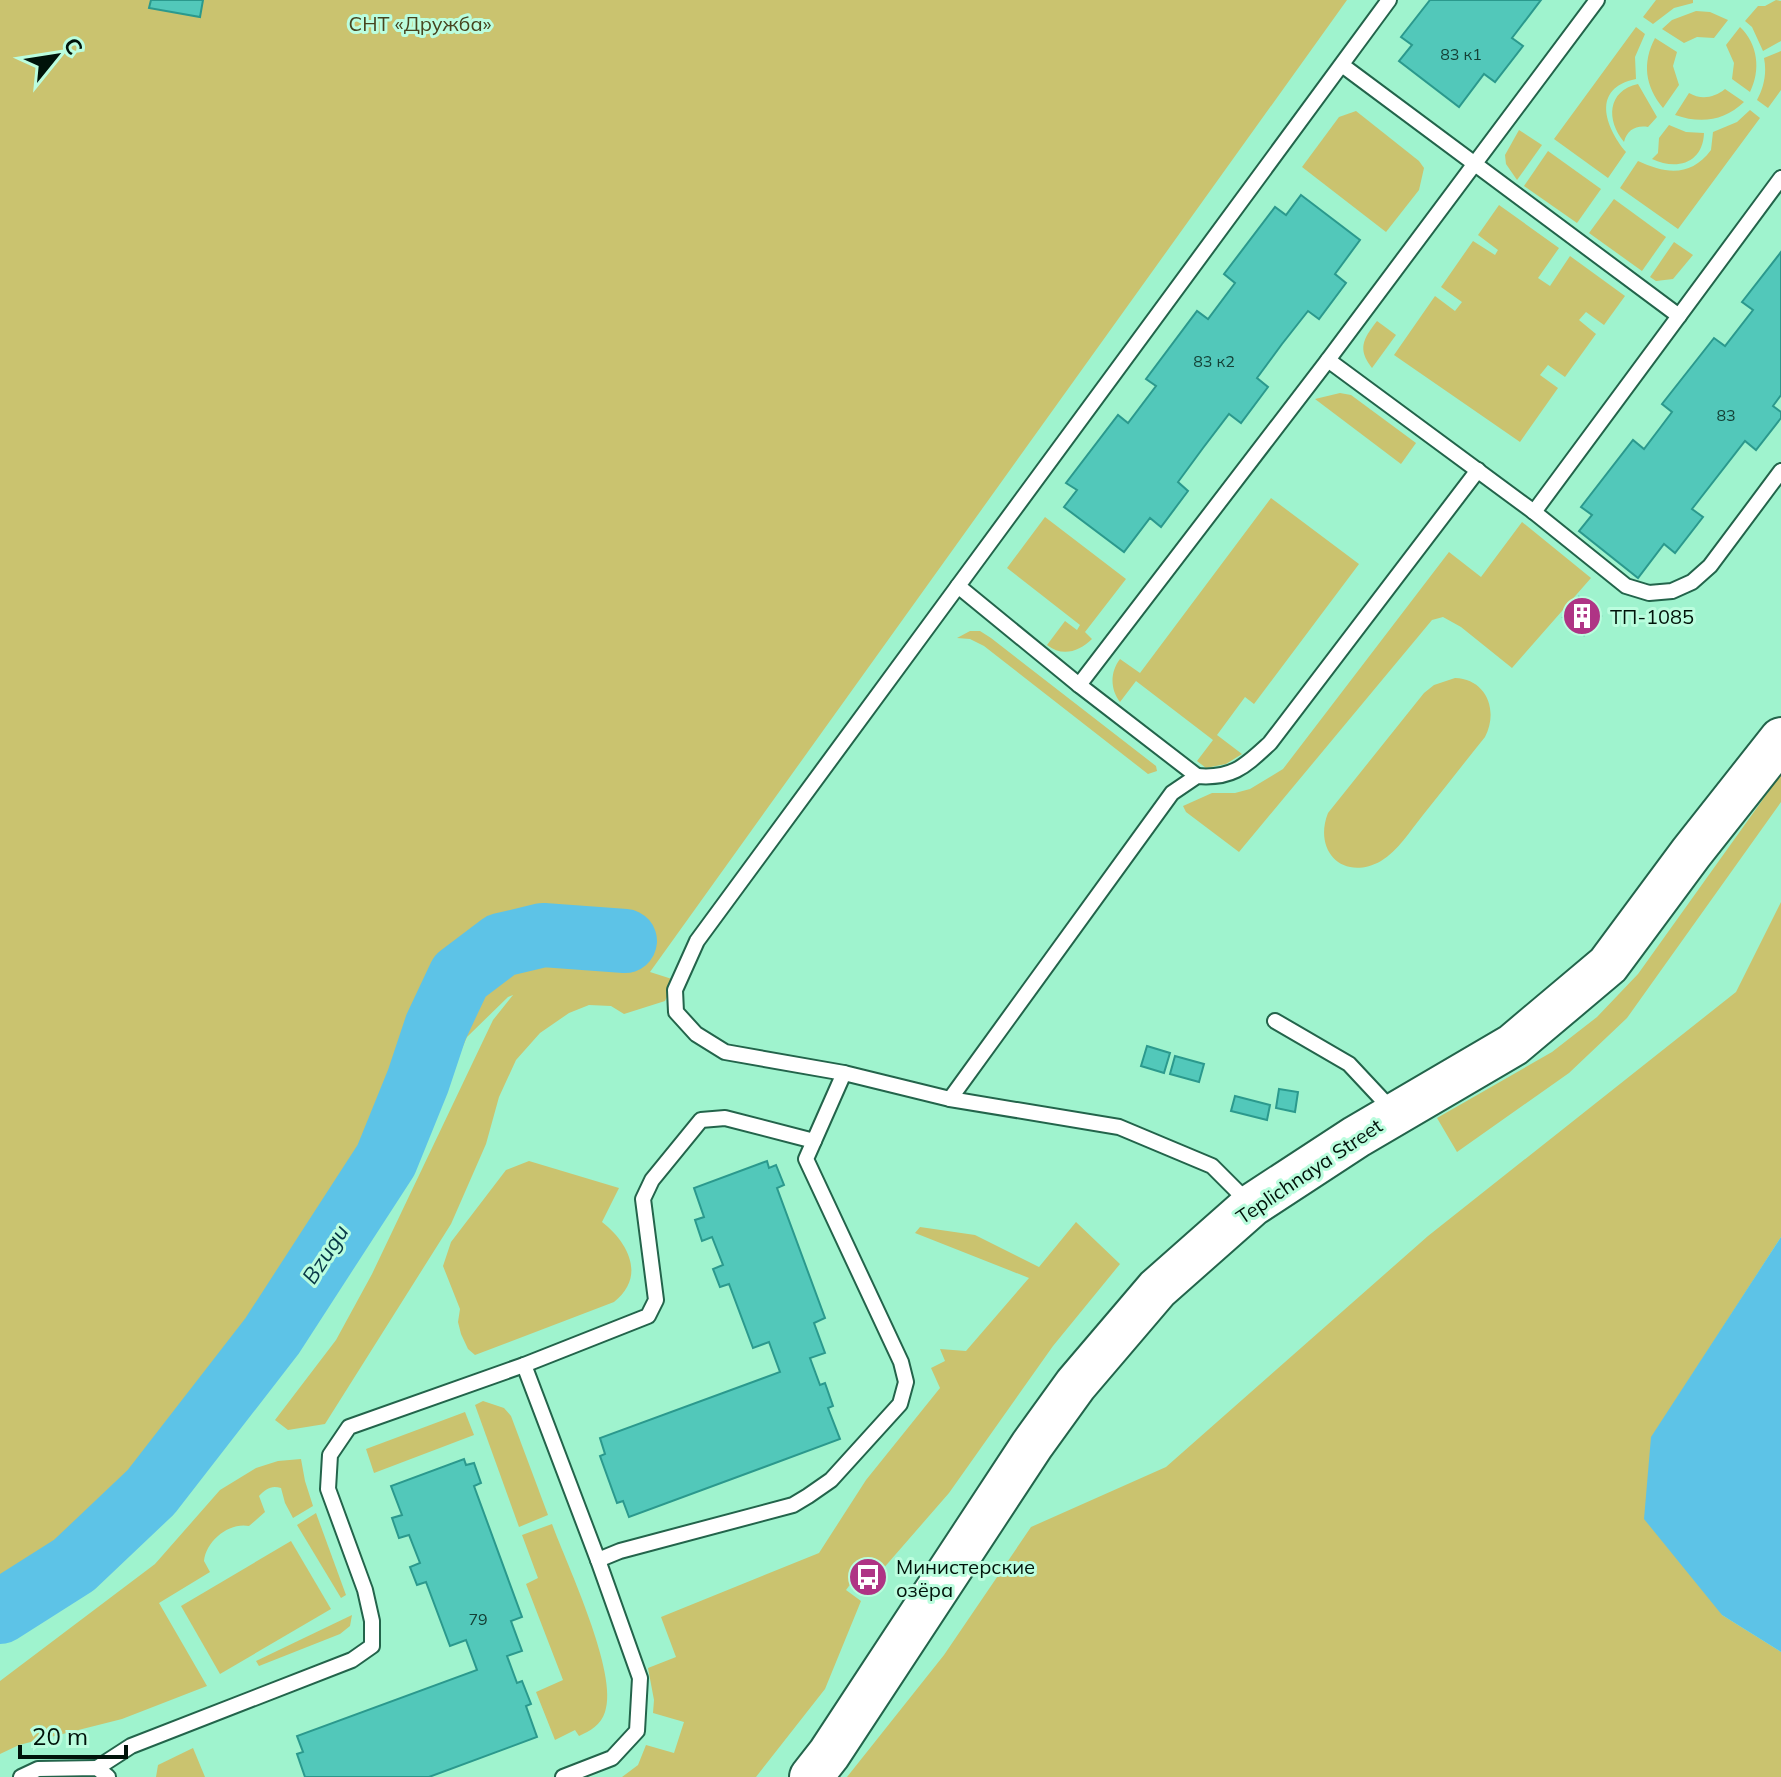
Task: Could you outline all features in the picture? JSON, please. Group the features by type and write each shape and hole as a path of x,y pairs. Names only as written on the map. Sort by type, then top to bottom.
{"street":[{"name":"Teplichnaya Street","path":"811,1777 1032,1445 1076,1384 1157,1289 1252,1205 1395,1114 1513,1045 1608,965 1781,739"}],"lane":[{"path":"1252,1205 1212,1166 1119,1127 950,1099 844,1073 725,1052 696,1034 676,1012 675,990 697,941 1389,0"},
{"path":"1079,685 1328,360 1597,0"},
{"path":"1342,65 1679,316"},
{"path":"1534,512 1781,178"},
{"path":"1328,360 1534,512 1626,586 1649,593 1672,591 1692,582 1710,566 1781,471"},
{"path":"958,586 1197,776 1218,777 1242,768 1270,743 1478,470"},
{"path":"950,1099 1172,793 1197,776"},
{"path":"1275,1021 1349,1064 1395,1114"},
{"path":"598,1560 620,1551 793,1505 831,1480 900,1404 906,1382 901,1362 806,1159 844,1073"},
{"path":"21,1777 38,1769 102,1772 131,1746 352,1660 372,1646 372,1621 365,1590 328,1489 330,1455 349,1427 524,1365 648,1316 656,1300 643,1199 652,1180 701,1120 725,1118 814,1141"},
{"path":"524,1365 640,1678 637,1731 612,1758 563,1777"}],"green space":[{"name":"СНТ «Дружба»","path":"0,0 1347,0 650,972 675,980 665,1001 624,1014 611,1006 589,1005 569,1013 540,1033 516,1060 499,1097 486,1144 451,1224 325,1424 288,1430 275,1420 336,1340 372,1274 493,1020 513,995 467,1037 433,1114 377,1222 273,1375 203,1468 81,1580 0,1637"},
{"path":"1656,0 1693,0 1693,3 1674,8 1653,24 1643,17"},
{"path":"1781,1 1781,41 1763,51 1752,27 1745,21 1758,6"},
{"path":"1696,11 1710,12 1728,20 1714,38 1697,37 1684,43 1662,29 1672,20"},
{"path":"1636,27 1645,34 1635,57 1636,79 1612,91 1608,99 1608,120 1626,152 1608,178 1554,139"},
{"path":"1740,27 1751,41 1756,58 1756,75 1750,92 1732,79 1734,63 1726,45"},
{"path":"1655,38 1677,52 1673,66 1679,85 1663,108 1652,91 1647,74 1648,56"},
{"path":"1781,51 1781,90 1768,108 1757,100 1764,80 1764,58"},
{"path":"1638,84 1657,117 1648,127 1633,129 1624,142 1614,125 1613,107 1620,93"},
{"path":"1725,89 1744,102 1712,119 1675,115 1689,93 1707,97"},
{"path":"1750,110 1760,118 1678,229 1620,188 1638,161 1668,170 1695,165 1711,150 1713,132 1737,122"},
{"path":"1356,111 1424,168 1419,190 1386,232 1302,167 1339,117"},
{"path":"1669,125 1686,132 1704,133 1703,143 1694,158 1679,164 1652,159 1658,153 1659,138"},
{"path":"1519,130 1542,145 1517,180 1506,164 1505,155"},
{"path":"1548,151 1601,189 1577,223 1524,186"},
{"path":"1614,199 1666,237 1642,271 1589,233"},
{"path":"1499,205 1559,248 1538,278 1550,286 1570,256 1625,296 1604,325 1586,312 1579,320 1596,334 1565,377 1548,365 1540,375 1558,388 1520,442 1394,355 1435,296 1455,311 1462,302 1441,287 1473,241 1495,255 1498,250 1478,235"},
{"path":"1674,242 1693,255 1673,279 1656,281 1650,277"},
{"path":"1377,321 1396,335 1372,368 1363,350 1368,333"},
{"path":"1340,393 1351,395 1416,443 1401,464 1315,399"},
{"path":"1271,498 1359,564 1254,704 1245,697 1217,735 1242,754 1226,764 1206,768 1197,761 1213,740 1136,681 1120,702 1114,692 1113,675 1120,659 1140,673"},
{"path":"1045,517 1126,579 1085,632 1092,639 1082,647 1064,652 1047,645 1065,621 1077,630 1080,625 1007,568"},
{"path":"1522,522 1591,578 1512,668 1461,627 1443,617 1432,620 1239,852 1186,812 1183,806 1212,793 1235,793 1250,789 1283,769 1449,552 1481,577"},
{"path":"970,631 980,631 991,638 1156,766 1157,771 1148,774 984,646 970,639 957,638"},
{"path":"1455,678 1475,684 1487,698 1491,717 1485,737 1393,852 1367,867 1344,865 1328,850 1324,827 1328,813 1424,693 1434,685"},
{"path":"1781,774 1781,802 1627,1018 1569,1073 1457,1152 1437,1118 1552,1052 1597,1017 1638,974"},
{"path":"1781,902 1781,1237 1652,1437 1722,1615 1781,1652 1781,1777 847,1777 944,1655 1031,1527 1166,1467 1428,1236 1736,992"},
{"path":"529,1161 619,1188 602,1222 626,1250 630,1260 629,1282 614,1302 475,1355 468,1349 461,1334 458,1322 460,1309 443,1266 451,1242 506,1170"},
{"path":"1076,1222 1120,1264 1053,1346 949,1493 882,1570 867,1562 846,1590 861,1601 825,1689 756,1777 622,1777 638,1765 646,1745 674,1753 684,1722 653,1713 654,1700 648,1668 676,1657 661,1617 819,1553 866,1480 940,1388 931,1368 945,1361 940,1349 966,1351 1029,1278 915,1233 920,1227 975,1235 1039,1267"},
{"path":"483,1401 504,1408 511,1416 548,1515 519,1527 475,1405"},
{"path":"465,1412 474,1435 374,1473 366,1449"},
{"path":"301,1459 313,1506 293,1518 281,1488 266,1490 259,1496 265,1512 249,1526 226,1530 209,1547 204,1561 210,1572 159,1603 207,1686 122,1719 19,1745 0,1754 0,1681 155,1564 220,1490 256,1468 278,1461"},
{"path":"316,1513 346,1595 341,1598 297,1525"},
{"path":"552,1524 589,1619 605,1672 607,1695 605,1712 595,1727 579,1736 575,1730 555,1740 536,1692 563,1680 526,1584 538,1578 522,1535"},
{"path":"291,1541 331,1609 220,1674 181,1606"},
{"path":"352,1615 350,1626 340,1634 259,1666 256,1661"},
{"path":"193,1748 205,1777 156,1777 158,1765"}],"water":[{"path":"1781,1237 1781,1652 1722,1615 1644,1519 1651,1437"}],"building":[{"path":"151,0 203,0 200,17 149,8"},
{"path":"1430,0 1541,0 1512,38 1523,46 1495,82 1484,74 1459,107 1399,61 1412,45 1401,37"},
{"path":"1301,195 1360,240 1335,274 1346,283 1319,319 1308,311 1282,344 1257,378 1268,387 1241,423 1229,414 1203,448 1178,482 1188,491 1161,527 1150,518 1124,552 1064,507 1077,490 1066,483 1118,415 1128,423 1156,386 1146,379 1197,311 1208,319 1235,283 1224,274 1275,207 1286,215"},
{"path":"1781,252 1781,395 1773,406 1781,412 1781,418 1756,450 1745,441 1692,509 1703,517 1675,553 1664,544 1638,578 1579,531 1592,515 1581,507 1633,440 1644,449 1672,412 1662,404 1714,338 1725,346 1753,310 1742,302"},
{"name":"ТП-1085","path":"1579,597 1601,616 1584,635 1563,617"},
{"path":"1147,1046 1170,1053 1164,1073 1141,1066"},
{"path":"1175,1056 1204,1064 1199,1082 1170,1074"},
{"path":"1279,1089 1298,1092 1295,1112 1276,1108"},
{"path":"1235,1096 1270,1105 1267,1120 1231,1111"},
{"path":"767,1161 769,1168 776,1165 784,1185 777,1188 825,1318 814,1323 825,1353 810,1358 820,1385 825,1383 833,1406 828,1408 840,1439 629,1517 623,1501 617,1503 600,1456 605,1454 600,1438 780,1372 769,1342 753,1348 729,1284 720,1287 713,1269 723,1265 712,1237 702,1241 695,1220 704,1217 694,1188"},
{"path":"464,1459 466,1465 474,1463 481,1483 474,1486 522,1617 511,1621 522,1651 507,1656 517,1683 522,1681 531,1704 526,1706 537,1737 429,1777 305,1777 297,1754 303,1752 297,1736 477,1670 466,1640 450,1646 426,1582 417,1585 410,1567 420,1563 409,1535 399,1538 392,1518 402,1515 391,1486"}],"waterway":[{"name":"Bzugu","path":"0,1612 74,1565 151,1492 272,1336 386,1160 436,1027 460,976 501,945 543,935 625,941"}],"place":[{"name":"ТП-1085","path":"1582,616"},
{"name":"Министерские озёра","path":"868,1577"}]}
